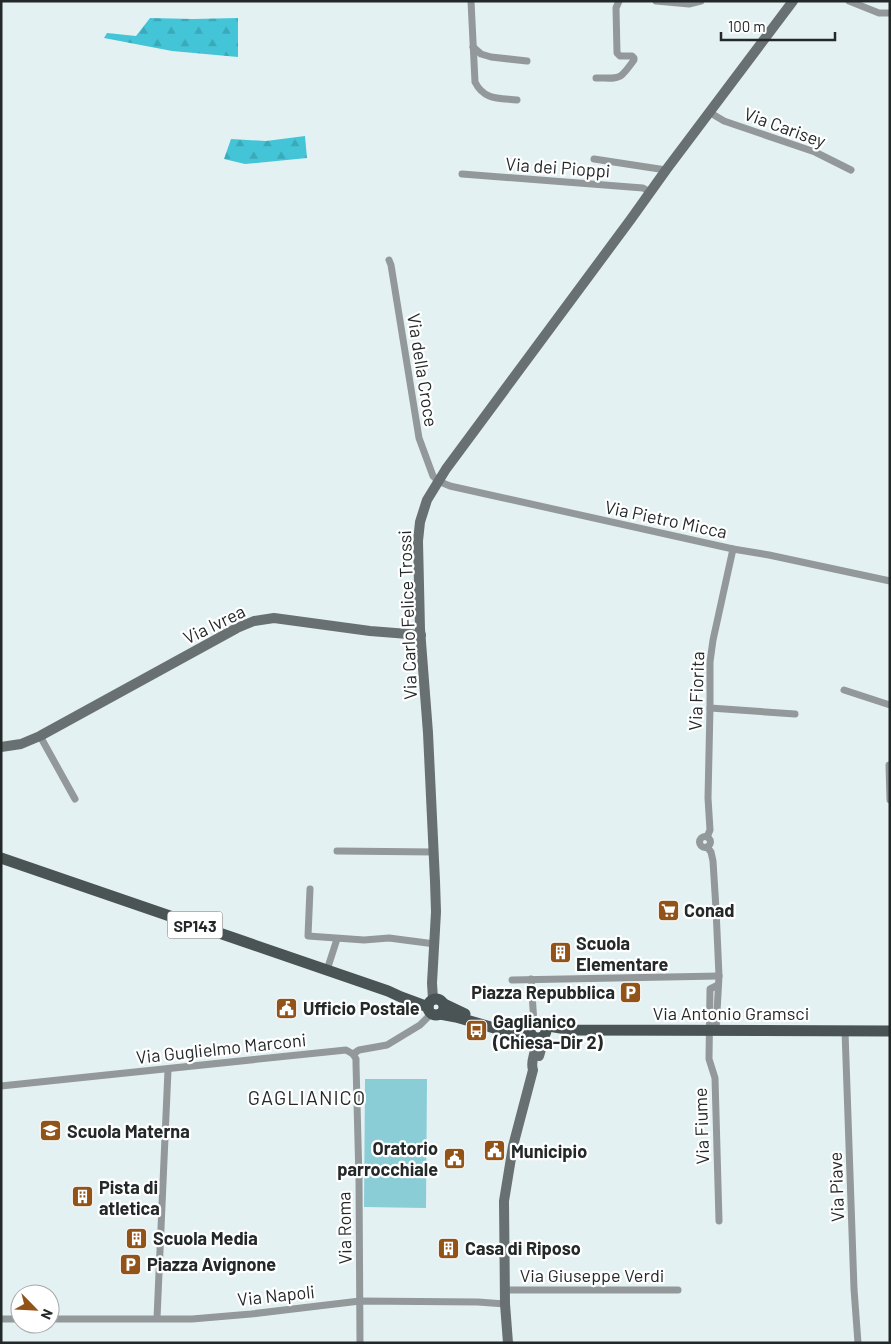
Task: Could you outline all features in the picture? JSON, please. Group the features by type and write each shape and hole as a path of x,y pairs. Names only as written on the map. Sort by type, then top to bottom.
{"main road":[{"name":"SP143","path":"1,858 388,991 402,993 435,1007"},
{"name":"Via Antonio Gramsci","path":"435,1007 456,1017 499,1030 537,1031 548,1026 572,1030 890,1031"}],"street":[{"path":"471,1 475,82 479,90 487,96 517,100"},
{"path":"596,78 619,78 623,76 634,60 632,56 620,56 617,53 616,8 619,1"},
{"path":"656,1 690,4 701,1"},
{"name":"Via Carlo Felice Trossi","path":"435,1007 432,983 436,912 434,852 421,635 418,541 420,522 427,500 438,481 666,170 793,1"},
{"path":"849,1 879,13 890,13"},
{"path":"473,47 481,54 491,57 527,61"},
{"name":"Via Carisey","path":"709,112 724,121 815,152 851,170"},
{"path":"594,159 666,170"},
{"name":"Via dei Pioppi","path":"462,174 643,188 650,192"},
{"name":"Via della Croce","path":"389,260 419,438 429,467 433,476 438,481"},
{"name":"Via Pietro Micca","path":"438,481 450,486 733,549 890,581"},
{"name":"Via Fiorita","path":"719,976 711,852 708,847 701,846 700,841 703,837 708,837 710,830 708,798 710,662 733,549"},
{"name":"Via Ivrea","path":"1,747 21,744 40,736 237,628 254,621 274,618 370,631 421,635"},
{"path":"844,690 890,705"},
{"path":"710,708 795,714"},
{"path":"40,736 75,799"},
{"path":"889,765 890,800"},
{"path":"337,851 434,852"},
{"path":"310,889 308,936 364,940 390,938 435,944"},
{"path":"327,970 337,939"},
{"path":"512,980 719,976 712,1031"},
{"path":"508,1343 505,1304 504,1201 513,1146 532,1070 536,1067 544,1039 537,1031 531,979"},
{"name":"Via Guglielmo Marconi","path":"1,1086 346,1050 353,1054 359,1050 387,1045 420,1025 435,1007"},
{"name":"Via Fiume","path":"712,1031 708,1059 715,1078 719,1221"},
{"name":"Via Piave","path":"845,1031 854,1289 858,1343"},
{"name":"Via Roma","path":"353,1054 356,1059 360,1343"},
{"path":"157,1318 168,1070"},
{"name":"Via Giuseppe Verdi","path":"505,1290 678,1290"},
{"name":"Via Napoli","path":"60,1319 192,1319 360,1301 505,1304"}],"green space":[{"path":"150,18 238,18 238,57 172,51 104,38 107,33 136,36"},
{"path":"305,136 307,158 245,164 224,159 231,139 266,141"}],"shaded area":[{"path":"365,1079 427,1079 426,1208 364,1207"}],"place":[{"name":"Conad","path":"668,910"},
{"name":"Scuola Elementare","path":"560,953"},
{"name":"Piazza Repubblica","path":"631,992"},
{"name":"Ufficio Postale","path":"287,1008"},
{"name":"Gaglianico (Chiesa-Dir 2)","path":"477,1031"},
{"name":"Scuola Materna","path":"51,1131"},
{"name":"Municipio","path":"495,1151"},
{"name":"Oratorio parrocchiale","path":"454,1158"},
{"name":"Pista di atletica","path":"83,1197"},
{"name":"Scuola Media","path":"137,1238"},
{"name":"Casa di Riposo","path":"449,1248"},
{"name":"Piazza Avignone","path":"131,1264"}],"district":[{"name":"GAGLIANICO","path":"307,1097"}]}
